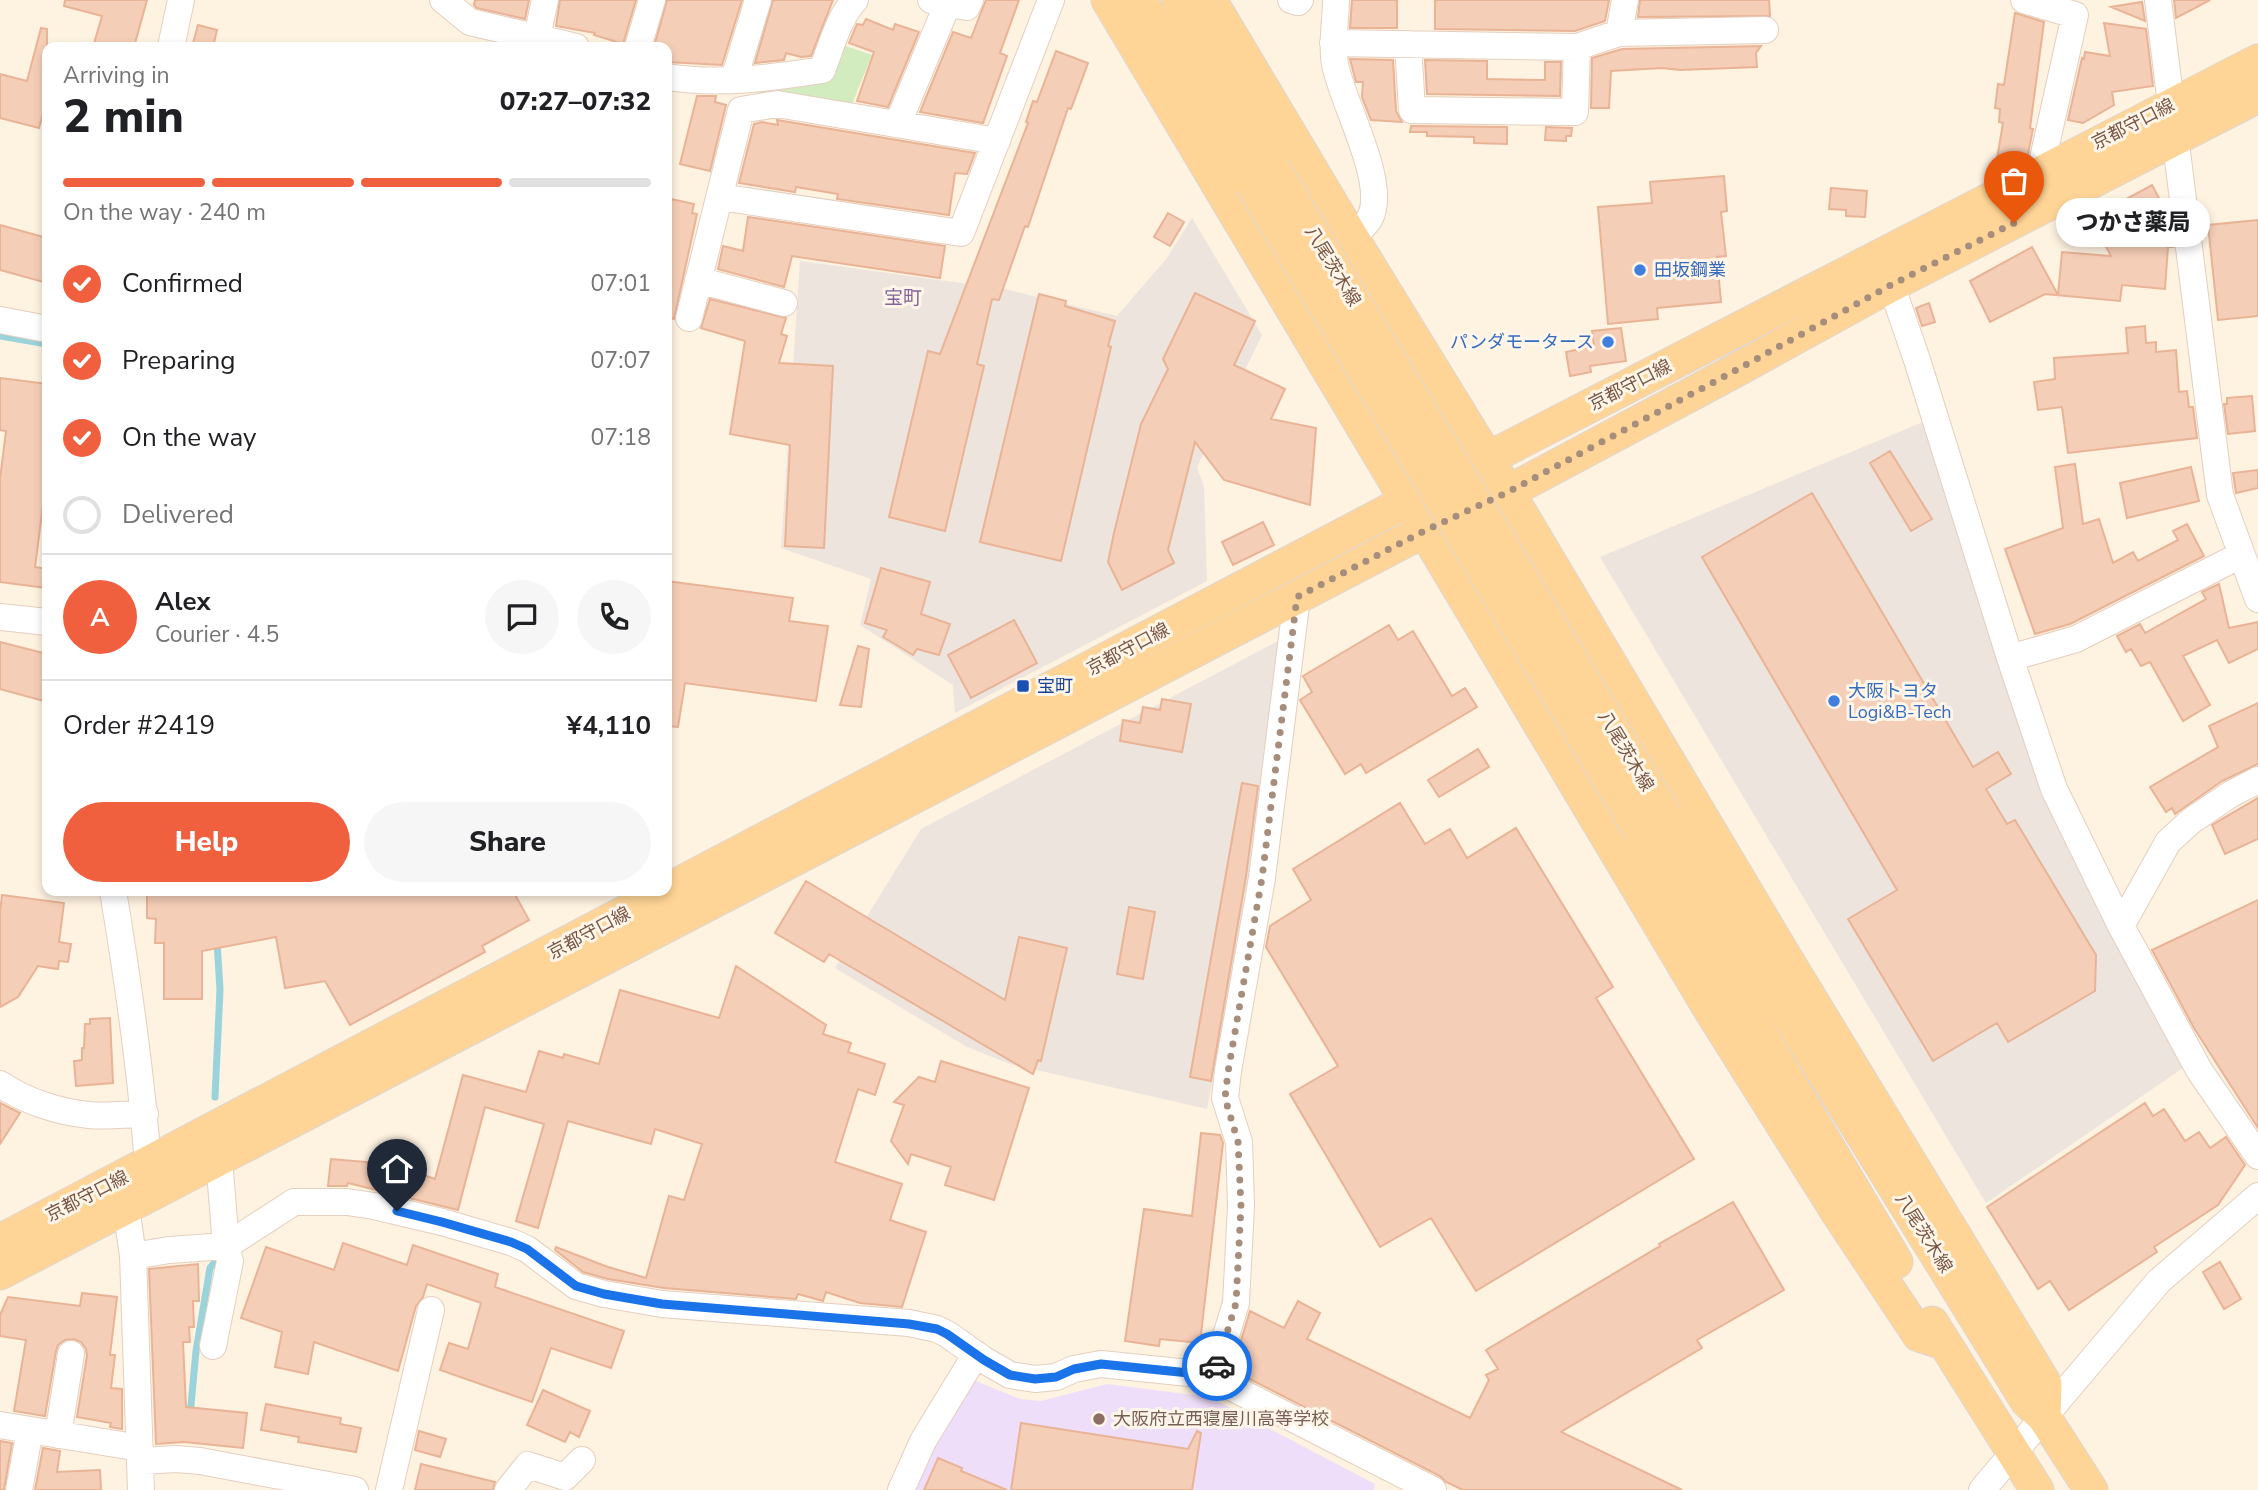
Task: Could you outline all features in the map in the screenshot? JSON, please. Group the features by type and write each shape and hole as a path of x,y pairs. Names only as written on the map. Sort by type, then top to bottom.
{"main road":[{"path":"1108,0 1712,1011 1836,1210 1919,1335 1944,1343"},
{"name":"八尾茨木線","path":"1140,0 1263,175 1653,823 1944,1343 2037,1490"},
{"name":"八尾茨木線","path":"1179,0 1263,175"},
{"path":"1210,0 2045,1384 2044,1417"},
{"name":"京都守口線","path":"0,1241 219,1159 1424,531 1508,492 1717,381 2040,172 2258,61"},
{"name":"京都守口線","path":"0,1273 141,1189 1487,459 1886,270 2175,139 2258,96"},
{"name":"八尾茨木線","path":"1653,823 2027,1401 2044,1417 2091,1490"},
{"path":"2006,1490 2014,1453"}],"street":[{"path":"172,42 181,0"},
{"path":"443,0 470,22 543,42 545,0"},
{"path":"639,42 652,0"},
{"path":"689,318 741,110 741,79 758,0"},
{"path":"672,78 685,80 768,78 822,71 839,27 855,0"},
{"path":"720,197 961,233 1051,0"},
{"path":"1291,0 1300,0"},
{"path":"1336,0 1333,43 1335,65 1368,164 1374,195 1370,218 1352,238"},
{"path":"1619,33 1625,0"},
{"path":"2024,0 2075,15 2040,172"},
{"path":"2158,0 2220,495 2258,599"},
{"path":"898,124 949,1"},
{"path":"1333,43 1577,47 1619,33 1765,30"},
{"path":"1408,44 1412,110 1576,112 1577,47"},
{"path":"741,110 777,104 997,141"},
{"path":"1886,270 2054,789 2120,926 2199,1070 2258,1156"},
{"path":"698,280 784,303"},
{"path":"0,320 42,328"},
{"path":"2010,658 2076,639 2241,555"},
{"path":"1213,1378 1236,1303 1241,1206 1238,1142 1225,1098 1262,878 1297,597"},
{"path":"0,617 42,621"},
{"path":"2120,926 2168,842 2191,821 2231,794 2258,780"},
{"path":"114,896 130,991 145,1114 141,1189 133,1256 141,1490"},
{"path":"0,1084 18,1096 80,1114 145,1114"},
{"path":"213,1346 229,1261 219,1159"},
{"path":"1982,1490 2159,1281 2258,1196"},
{"path":"133,1256 169,1250 226,1246 294,1202 346,1202 374,1206 511,1242 527,1249 576,1286 604,1294 662,1304 909,1324 937,1329 972,1360 1010,1375 1035,1379 1056,1377 1074,1369 1101,1364 1213,1378 1433,1490"},
{"path":"389,1490 431,1310"},
{"path":"58,1435 71,1354"},
{"path":"901,1490 923,1441 972,1360"},
{"path":"0,1425 58,1435 141,1455 200,1461 355,1490"},
{"path":"19,1490 30,1430"},
{"path":"508,1490 528,1465 565,1477 582,1460"}],"shaded area":[{"path":"1192,218 1262,335 1197,467 1204,487 1207,581 955,713 953,685 860,625 871,579 781,548 800,261 1005,289 1117,316 1167,258"},
{"path":"1923,422 2046,802 2183,1068 1986,1203 1600,557"},
{"path":"1280,640 1250,884 1207,1109 1010,1064 967,1047 835,968 921,829"},
{"name":"大阪府立西寝屋川高等学校","path":"971,1379 1020,1399 1041,1401 1107,1384 1209,1397 1375,1484 1374,1490 913,1490 937,1437"}],"green space":[{"path":"840,44 872,55 850,109 754,101 761,88"}],"building":[{"path":"65,0 147,0 135,42 94,42 102,16 64,6"},
{"path":"475,0 529,0 525,19 477,8 474,5"},
{"path":"560,0 636,0 624,42 594,35 595,33 556,26"},
{"path":"667,0 742,0 722,65 672,62 672,42 655,42"},
{"path":"773,0 833,0 811,56 801,57 786,53 784,60 755,63"},
{"path":"986,0 1019,0 1000,53 1007,56 983,123 920,112 953,32 971,38"},
{"path":"1352,0 1397,0 1397,28 1350,28"},
{"path":"1435,0 1609,0 1605,21 1575,31 1435,29"},
{"path":"1640,0 1769,0 1770,16 1638,17"},
{"path":"2174,0 2210,0 2176,18"},
{"path":"2142,2 2145,21 2111,7"},
{"path":"2015,13 2044,22 2030,128 2033,129 2028,154 1995,171 2003,123 1999,122 2000,109 1995,108 1998,84 2004,85"},
{"path":"866,19 893,30 895,24 919,32 888,107 857,101 874,52 849,43 857,24 863,25"},
{"path":"2104,23 2146,29 2153,86 2112,92 2114,105 2083,123 2068,120 2085,52 2110,56"},
{"path":"198,25 217,30 214,42 193,42"},
{"path":"41,28 47,29 47,42 42,42 42,117 39,128 0,118 0,74 27,81"},
{"path":"1761,46 1756,53 1757,67 1611,71 1609,108 1591,108 1592,58 1622,49"},
{"path":"1056,51 1088,63 1071,109 1068,108 1028,227 1025,226 999,300 992,299 977,364 984,366 945,531 889,517 928,351 940,354 1028,123 1026,122 1033,101 1037,102"},
{"path":"1350,59 1393,60 1396,111 1402,122 1371,120 1362,97 1363,82 1356,82"},
{"path":"1425,60 1487,61 1487,79 1545,80 1545,62 1561,62 1560,96 1427,94"},
{"path":"697,96 716,96 715,102 726,105 710,171 680,164"},
{"path":"777,120 975,153 967,174 955,173 949,215 837,199 838,194 796,187 795,192 739,183 754,124 762,122 778,125"},
{"path":"1411,126 1507,127 1507,144 1474,143 1474,137 1427,136 1427,132 1410,132"},
{"path":"1546,127 1572,128 1571,136 1566,136 1566,141 1545,140"},
{"path":"1724,176 1727,211 1721,212 1726,256 1717,257 1721,302 1657,308 1658,319 1608,324 1598,207 1652,203 1650,182"},
{"path":"2152,185 2169,217 2167,219 2171,228 2173,247 2168,247 2165,289 2122,285 2120,301 2045,294 1990,322 1970,281 2032,247 2058,295 2062,252 2111,256 2091,218"},
{"path":"1831,188 1867,191 1865,217 1846,216 1846,210 1829,209"},
{"path":"672,199 694,204 692,213 697,214 674,319"},
{"path":"1168,213 1184,222 1170,246 1154,237"},
{"path":"748,217 945,246 940,278 792,256 784,287 718,269 723,246 743,251"},
{"path":"2258,220 2258,316 2218,320 2208,225"},
{"path":"0,225 42,237 42,282 0,270"},
{"path":"1195,293 1255,321 1234,365 1285,389 1271,419 1316,428 1310,505 1224,480 1195,442 1168,550 1174,563 1122,590 1108,562 1114,533 1141,424 1168,369 1163,359"},
{"path":"1039,294 1066,301 1065,306 1115,321 1061,561 980,542"},
{"path":"710,299 786,318 781,334 787,336 779,363 833,366 824,548 785,546 790,445 730,434 745,341 701,328"},
{"path":"1929,303 1935,322 1922,326 1916,308"},
{"path":"2145,326 2146,343 2156,342 2156,352 2176,350 2179,392 2187,391 2189,407 2193,407 2197,438 2068,453 2062,407 2038,410 2034,382 2055,379 2054,358 2128,353 2126,328"},
{"path":"1621,328 1626,361 1590,366 1591,372 1570,376 1566,352 1594,346 1592,331"},
{"path":"0,378 42,383 42,513 35,567 42,568 42,587 0,582 0,479 6,431 0,430"},
{"path":"2252,396 2255,431 2228,434 2224,404 2227,404 2227,398"},
{"path":"1890,451 1932,519 1911,531 1870,463"},
{"path":"2075,464 2083,524 2099,519 2113,563 2133,552 2138,561 2178,540 2173,531 2187,524 2204,556 2070,624 2035,634 2005,549 2063,528 2055,467"},
{"path":"2191,467 2199,501 2127,518 2120,483"},
{"path":"2258,470 2258,488 2236,493 2233,473"},
{"path":"1812,493 1973,767 1998,752 2011,774 1986,789 2007,824 2015,820 2096,955 2095,991 2008,1042 1997,1023 1933,1061 1848,919 1897,890 1702,557"},
{"path":"1263,522 1274,545 1233,565 1222,542"},
{"path":"881,568 930,582 921,614 950,624 939,655 917,649 913,655 883,637 887,630 865,623"},
{"path":"672,582 793,598 789,621 828,626 816,701 685,683 678,727 672,726"},
{"path":"2219,584 2229,628 2258,622 2258,649 2229,663 2217,640 2183,656 2210,705 2183,721 2150,662 2141,666 2131,649 2126,652 2117,636 2140,624 2145,633 2206,599 2202,592"},
{"path":"1014,620 1037,663 971,698 948,655"},
{"path":"1389,625 1398,640 1413,631 1452,696 1465,688 1477,707 1366,773 1361,764 1345,774 1300,700 1312,692 1303,676"},
{"path":"0,642 42,653 42,701 0,689"},
{"path":"858,646 869,649 861,707 840,705"},
{"path":"1162,699 1191,704 1182,752 1120,741 1123,720 1140,723 1143,707 1160,710"},
{"path":"2258,703 2258,764 2222,781 2175,814 2172,808 2166,812 2150,787 2218,747 2209,726"},
{"path":"1478,749 1489,767 1439,797 1428,780"},
{"path":"1242,783 1258,786 1246,876 1211,1081 1190,1077"},
{"path":"2258,798 2258,839 2225,854 2212,825"},
{"path":"1400,803 1425,844 1450,829 1467,858 1516,828 1613,987 1596,998 1694,1159 1476,1291 1431,1218 1380,1247 1290,1094 1338,1066 1266,947 1270,926 1311,900 1293,869"},
{"path":"806,881 1005,1000 1019,937 1067,948 1041,1061 1038,1060 1033,1074 829,954 824,962 775,933"},
{"path":"2,895 64,903 59,942 71,944 68,962 59,961 58,969 38,966 18,997 0,1007 0,912"},
{"path":"147,896 516,896 529,920 482,946 485,952 350,1025 325,981 285,988 276,937 202,951 202,999 164,999 164,943 155,943 156,919 147,918"},
{"path":"2258,900 2258,1128 2194,1028 2152,950"},
{"path":"1129,907 1155,912 1143,979 1117,974"},
{"path":"736,966 826,1025 823,1034 851,1043 848,1052 885,1064 875,1095 858,1089 835,1162 902,1184 890,1220 926,1232 902,1307 860,1303 826,1292 823,1301 798,1294 796,1299 664,1288 583,1272 555,1250 556,1247 646,1278 669,1196 684,1200 702,1144 655,1129 651,1144 568,1121 538,1228 516,1221 544,1124 485,1107 458,1210 348,1183 347,1186 328,1186 331,1159 401,1165 435,1179 463,1075 526,1092 539,1051 563,1058 564,1054 599,1064 620,990 719,1018"},
{"path":"110,1018 113,1083 76,1086 74,1061 82,1060 85,1024 90,1024 90,1019"},
{"path":"941,1061 1029,1088 994,1200 945,1185 951,1167 911,1154 908,1164 891,1141 904,1105 894,1102 919,1077 935,1082"},
{"path":"0,1103 20,1113 0,1144"},
{"path":"2145,1103 2153,1116 2164,1109 2185,1141 2199,1132 2210,1148 2226,1137 2245,1165 2218,1205 2154,1247 2157,1252 2069,1310 2050,1281 2038,1289 1987,1207"},
{"path":"1201,1133 1220,1135 1223,1143 1200,1343 1160,1339 1159,1346 1125,1341 1144,1209 1192,1216"},
{"path":"1733,1202 1784,1290 1697,1340 1702,1348 1561,1432 1682,1490 1463,1490 1232,1370 1250,1311 1284,1328 1298,1301 1320,1313 1307,1339 1470,1418 1489,1380 1486,1375 1498,1369 1486,1350"},
{"path":"343,1243 407,1265 413,1245 498,1274 495,1287 624,1331 611,1368 551,1348 532,1402 440,1370 449,1343 468,1349 481,1303 427,1284 423,1297 416,1306 398,1371 314,1342 308,1374 275,1367 282,1332 241,1318 266,1247 334,1270"},
{"path":"2220,1262 2241,1299 2224,1309 2203,1272"},
{"path":"198,1264 199,1301 193,1301 194,1327 189,1327 190,1342 183,1342 186,1407 247,1413 243,1448 184,1442 156,1444 149,1269"},
{"path":"82,1293 117,1297 110,1355 115,1355 111,1388 122,1389 122,1429 110,1427 111,1423 77,1417 87,1356 81,1342 74,1339 65,1340 58,1345 45,1416 14,1411 26,1340 0,1336 0,1315 8,1297 80,1306"},
{"path":"543,1390 590,1411 579,1437 570,1432 565,1442 527,1425"},
{"path":"266,1404 341,1418 340,1424 361,1428 356,1452 298,1442 299,1437 261,1430"},
{"path":"1021,1423 1188,1449 1197,1431 1201,1433 1192,1490 1011,1490"},
{"path":"419,1431 446,1439 440,1457 415,1450"},
{"path":"0,1441 12,1443 4,1490 0,1490"},
{"path":"43,1448 60,1451 57,1472 100,1470 101,1490 35,1490"},
{"path":"938,1458 962,1468 961,1471 1007,1490 924,1490"},
{"path":"421,1464 495,1482 493,1490 415,1490"}],"waterway":[{"path":"0,336 42,343"},
{"path":"215,1097 220,990 217,941"},
{"path":"190,1416 196,1351 210,1268 215,1262"}],"way so far":[{"path":"1217,1366 1236,1303 1241,1206 1238,1142 1225,1098 1262,878 1297,597 1424,531 1508,492 1891,285 2014,223"}],"place":[{"name":"つかさ薬局","path":"2014,223"},
{"name":"田坂鋼業","path":"1640,270"},
{"name":"パンダモータース","path":"1608,342"},
{"name":"宝町","path":"1023,686"},
{"name":"大阪トヨタ Logi&B-Tech","path":"1834,701"},
{"name":"大阪府立西寝屋川高等学校","path":"1099,1419"}],"district":[{"name":"宝町","path":"903,298"}],"route":[{"path":"397,1211 511,1242 527,1249 576,1286 604,1294 662,1304 909,1324 937,1329 1010,1375 1035,1379 1056,1377 1074,1369 1101,1364 1213,1378 1217,1366"}]}
